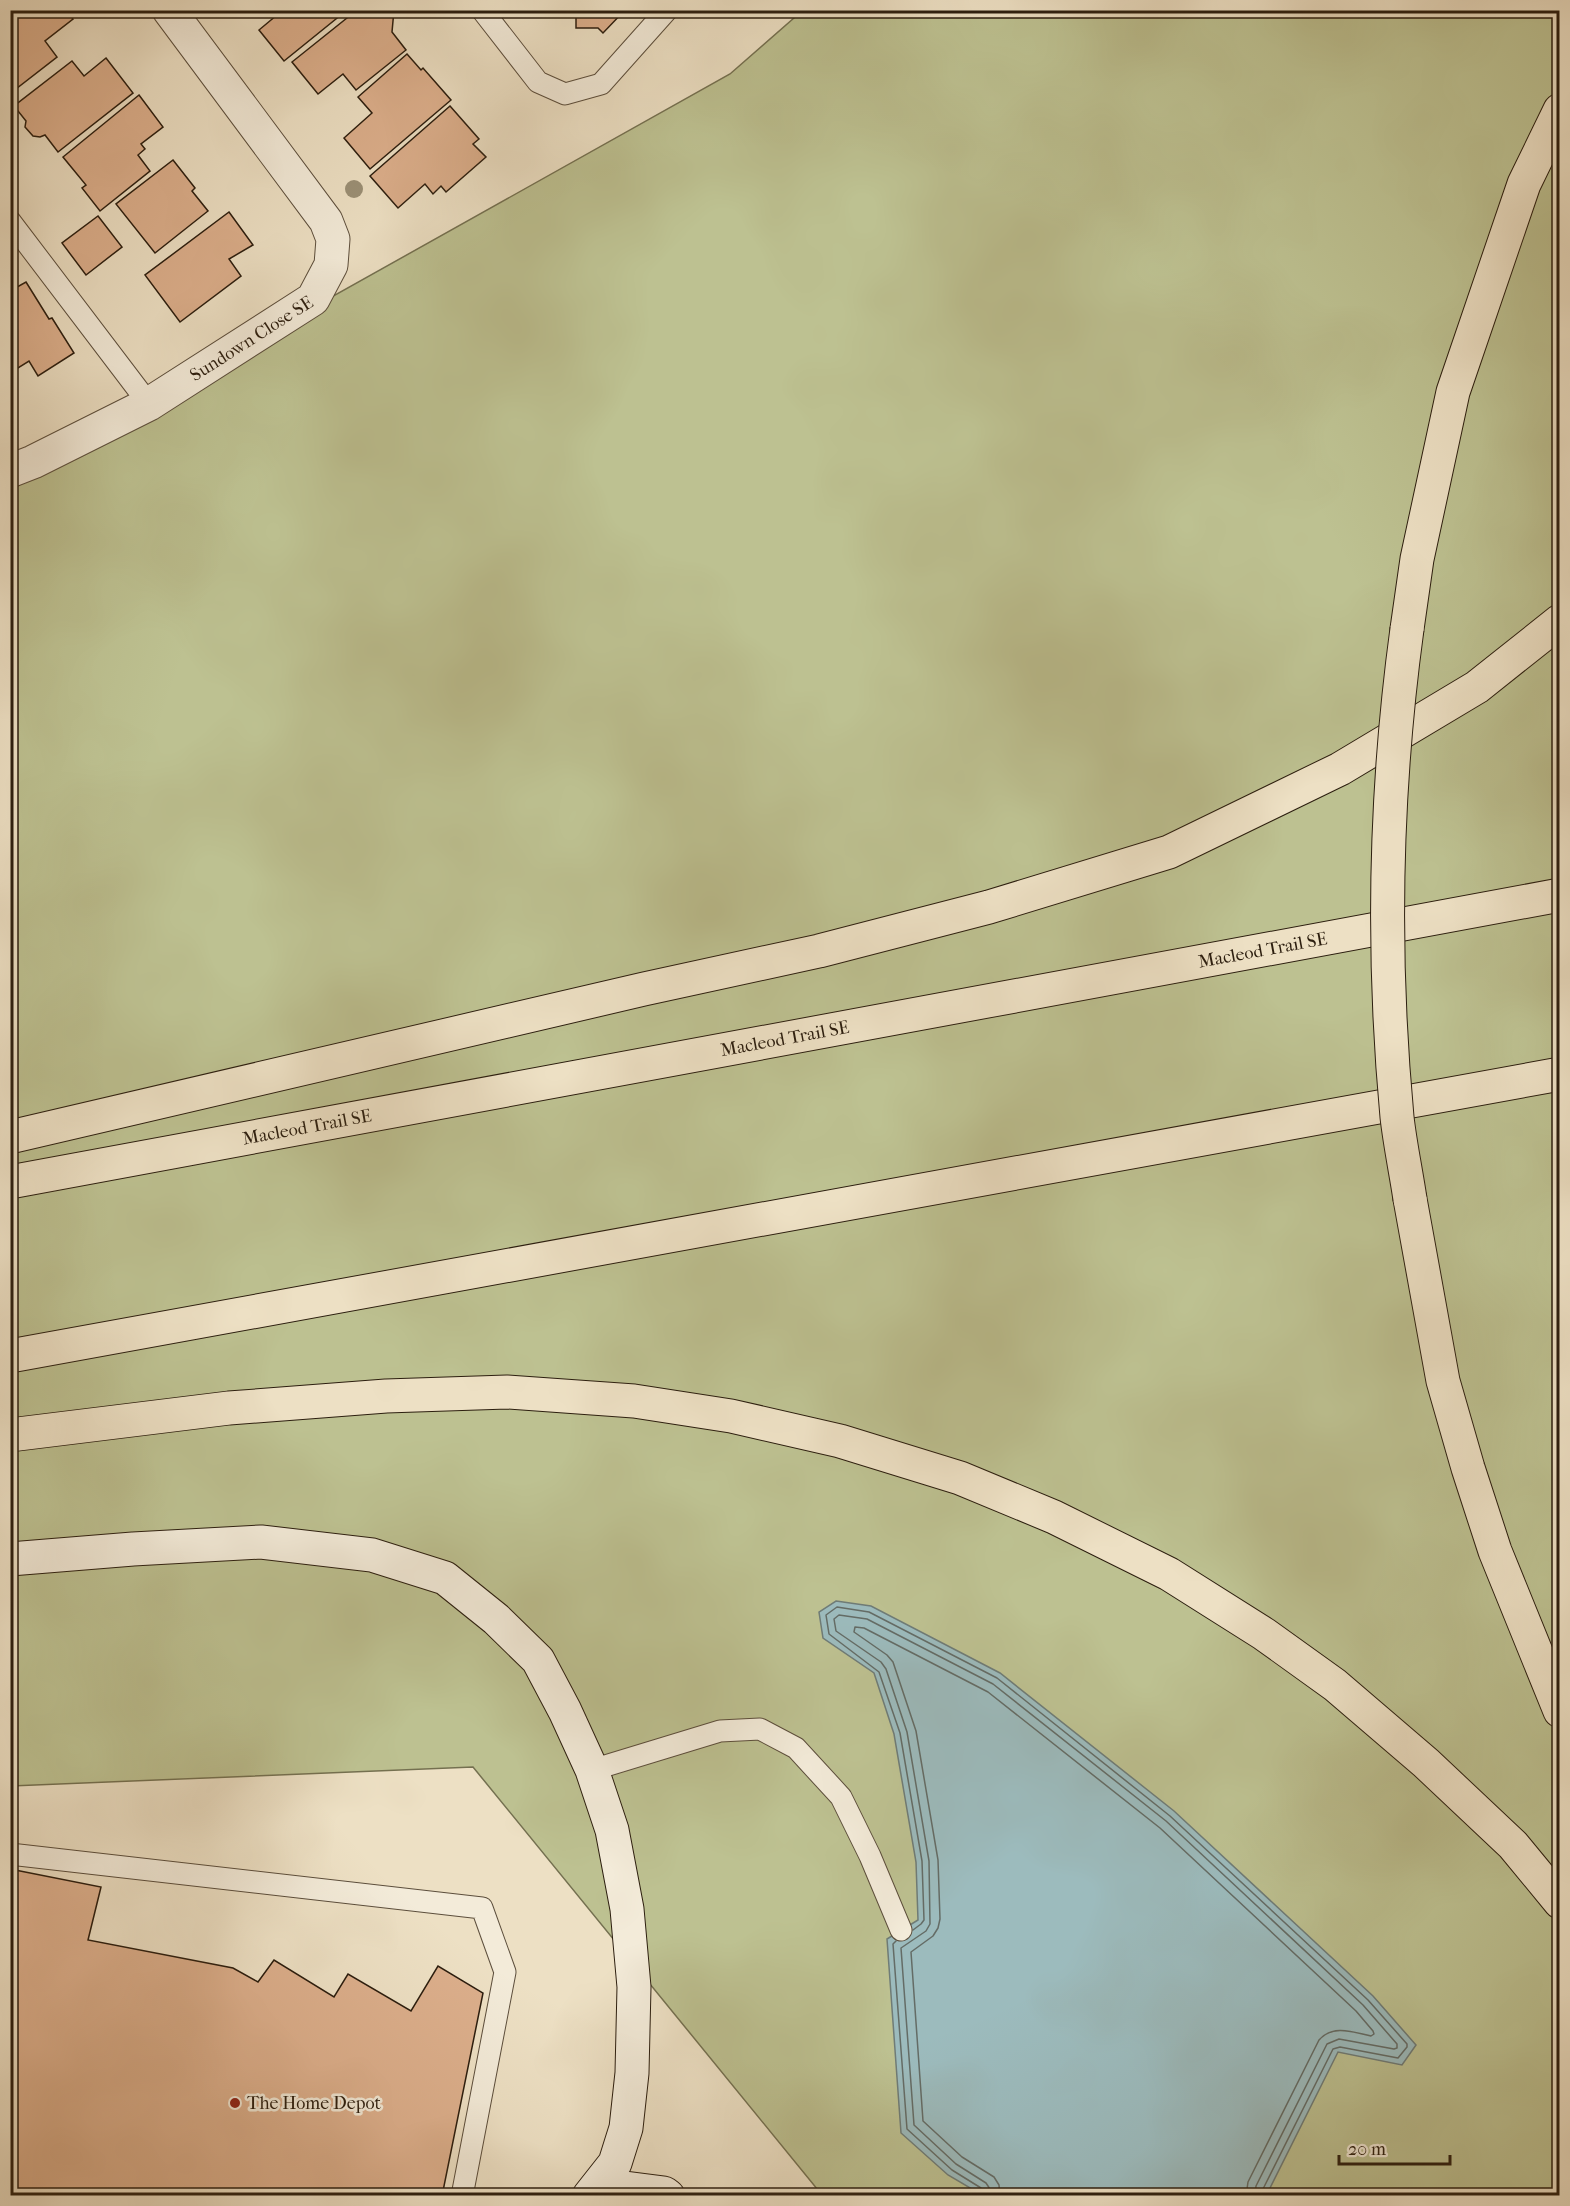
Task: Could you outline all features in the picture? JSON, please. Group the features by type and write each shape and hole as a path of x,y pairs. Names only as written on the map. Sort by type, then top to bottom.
{"highway":[{"path":"1560,110 1524,184 1453,392 1417,559 1393,764 1387,956 1397,1119 1443,1381 1495,1551 1560,1711"},
{"path":"10,1137 644,989 819,951 989,907 1169,852 1340,769 1477,687 1560,621"},
{"name":"Macleod Trail SE","path":"10,1182 1560,895"},
{"path":"10,1356 1560,1074"},
{"path":"10,1435 229,1408 386,1396 507,1392 634,1401 731,1416 840,1441 960,1478 1054,1517 1169,1574 1264,1634 1335,1685 1426,1763 1513,1845 1560,1902"}],"street":[{"name":"Sundown Close SE","path":"10,471 33,462 149,404 313,298 331,264 333,239 326,221 169,10"},
{"path":"10,1559 261,1542 372,1555 445,1578 496,1619 538,1660 592,1770 612,1830 627,1909 634,1987 632,2073 626,2128 615,2163 590,2196"},
{"path":"603,2196 625,2188 664,2193 668,2196"}],"lane":[{"path":"482,10 538,82 565,94 601,84 667,10"},
{"path":"10,221 149,404"},
{"path":"592,1770 720,1731 760,1729 796,1748 841,1797 870,1856 901,1930"},
{"path":"10,1854 482,1908 505,1972 462,2196"}],"green space":[{"path":"802,11 1559,11 1559,2195 822,2195 473,1767 11,1786 10,477 730,74"}],"water":[{"path":"836,1601 871,1606 1000,1673 1174,1811 1373,1996 1416,2045 1402,2065 1338,2052 1268,2195 982,2195 948,2175 901,2133 887,1939 918,1920 916,1862 894,1734 874,1673 823,1638 819,1612"}],"building":[{"path":"16,10 67,10 73,19 45,41 57,57 12,92 10,15"},
{"path":"283,10 347,10 284,61 259,30"},
{"path":"357,10 394,10 392,32 406,50 356,90 343,74 318,94 292,62"},
{"path":"576,10 625,10 603,33 598,28 576,28"},
{"path":"407,54 421,70 423,68 451,100 370,169 344,138 372,113 358,97"},
{"path":"106,58 133,93 58,152 45,135 33,136 25,127 26,121 14,106 72,61 84,76"},
{"path":"139,95 163,127 141,144 145,149 138,155 150,171 100,211 82,188 86,185 63,157"},
{"path":"450,106 479,139 473,144 486,157 446,192 441,186 433,194 425,184 398,208 370,176"},
{"path":"173,160 195,188 192,191 208,211 155,253 116,204"},
{"path":"229,212 253,245 229,259 241,276 180,322 145,275"},
{"path":"98,216 122,247 86,275 62,243"},
{"path":"26,282 74,353 38,376 29,361 10,373 10,291"},
{"name":"The Home Depot","path":"10,1869 101,1887 88,1940 233,1968 258,1982 274,1960 334,1997 348,1974 411,2011 438,1966 483,1993 442,2196 10,2196"}],"place":[{"name":"The Home Depot","path":"235,2103"}]}
